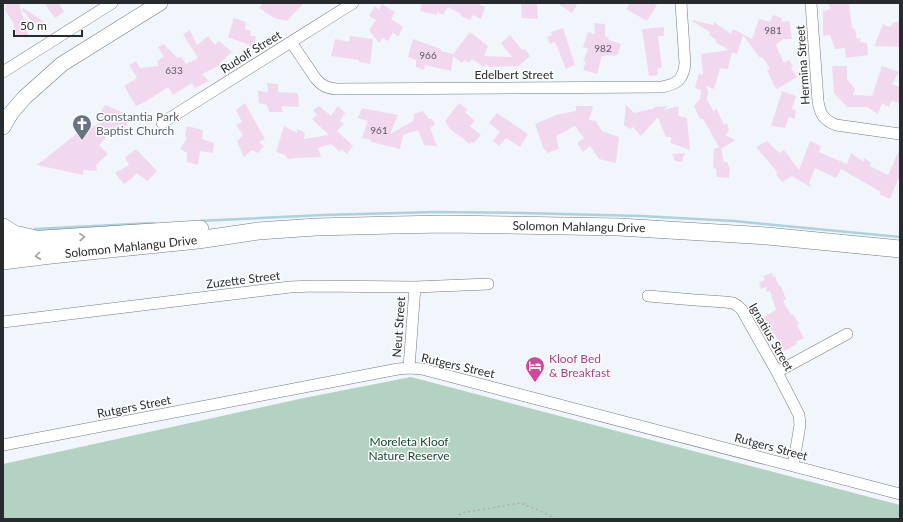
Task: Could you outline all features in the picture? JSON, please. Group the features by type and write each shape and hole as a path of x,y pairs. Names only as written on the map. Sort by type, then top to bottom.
{"main road":[{"path":"3,114 21,92 43,73 62,64 160,3"},
{"path":"3,127 11,113 25,97 62,64"},
{"name":"Solomon Mahlangu Drive","path":"3,261 198,240 258,231 324,227 431,225 619,227 767,236 900,249"},
{"path":"3,227 14,234 23,237 43,239"},
{"name":"Solomon Mahlangu Drive","path":"3,245 43,239 200,229 258,231"}],"street":[{"path":"3,72 112,3"},
{"name":"Rudolf Street","path":"162,123 353,3"},
{"name":"Edelbert Street","path":"291,42 316,80 328,88 662,87 672,85 684,73 685,64 681,3"},
{"name":"Hermina Street","path":"811,3 818,101 819,109 822,114 830,122 836,125 900,134"},
{"name":"Zuzette Street","path":"3,322 313,286 415,287 488,284"},
{"name":"Neut Street","path":"408,368 415,287"},
{"name":"Ignatius Street","path":"648,296 725,302 733,303 738,306 745,315 777,372 799,415 800,425 793,466"},
{"path":"777,372 847,334"},
{"name":"Rutgers Street","path":"3,446 408,368 422,369 900,494"}],"path":[{"path":"456,519 461,513 520,503 556,519"}],"green space":[{"name":"Moreleta Kloof Nature Reserve","path":"411,377 900,505 900,519 3,519 3,464 304,398"}],"building":[{"path":"6,3 19,3 28,35 17,36 13,22 5,10"},
{"path":"44,3 59,3 64,12 55,18"},
{"path":"263,3 304,3 287,21 274,18 259,8"},
{"path":"422,3 476,3 485,7 481,19 473,15 470,20 448,7 443,15 437,12 437,15 420,11"},
{"path":"521,3 537,3 538,19 522,18"},
{"path":"557,3 578,3 572,13"},
{"path":"630,3 658,3 647,21 626,9"},
{"path":"828,3 849,3 852,28 855,29 857,39 861,38 860,42 867,43 868,55 846,58 845,48 835,49 830,35 823,36 823,11 831,9"},
{"path":"382,4 395,12 391,19 403,27 398,37 393,32 388,41 382,38 379,43 369,30 376,20 369,16 375,6 379,10"},
{"path":"23,8 45,22 38,28 22,10"},
{"path":"773,15 782,18 781,22 789,21 792,39 783,39 776,45 784,63 789,60 793,66 791,68 797,77 777,89 772,83 767,70 770,68 762,57 760,58 743,35 737,54 732,52 728,69 720,68 714,89 706,86 709,94 708,93 707,100 714,112 716,108 724,125 727,123 729,131 725,135 735,140 721,149 724,162 727,162 730,169 729,178 717,177 716,169 713,168 714,149 719,147 703,119 700,119 694,106 700,99 701,90 695,88 699,74 703,75 701,54 729,50 715,42 717,40 709,35 710,32 692,21 713,25 714,22 731,34 733,29 752,39 759,19 770,22"},
{"path":"234,18 246,22 245,29 251,31 250,36 256,36 254,48 228,37"},
{"path":"900,21 900,47 874,46 883,24 890,27 893,23"},
{"path":"594,23 605,24 605,36 609,38 608,40 621,44 618,54 615,56 602,56 597,74 583,70 586,61 583,62 588,49 583,47 588,32 595,34"},
{"path":"664,27 664,36 658,36 662,67 657,69 658,75 649,76 642,29"},
{"path":"563,28 575,65 566,69 555,42 550,44 547,37 552,35 551,32"},
{"path":"190,30 197,45 208,36 215,45 219,41 232,52 216,67 202,74 209,81 195,88 192,83 173,95 168,87 147,101 136,106 124,86 137,78 129,65 136,61 140,68 159,66 157,61 164,57 158,47 164,44 177,58 181,57 186,64 198,58 183,34"},
{"path":"470,32 488,46 484,56 512,57 501,43 510,35 522,50 525,49 530,56 519,66 489,67 486,63 484,67 472,59 469,63 464,60 462,63 453,56 451,71 425,65 424,70 416,67 416,60 408,57 413,39 441,49 441,51 453,54"},
{"path":"350,36 373,39 370,64 359,62 359,60 331,56 335,39 349,42"},
{"path":"832,66 847,66 847,79 855,89 853,95 872,96 882,66 899,72 892,84 900,87 900,104 892,100 889,107 882,103 878,114 867,107 847,107 834,93"},
{"path":"267,83 278,84 278,92 298,93 299,107 281,106 283,112 269,112 267,105 259,103 258,91 268,92"},
{"path":"782,91 796,96 792,109 796,110 795,119 789,117 785,128 771,126"},
{"path":"245,103 265,139 259,142 264,146 258,153 252,150 244,157 237,141 243,135 236,125 242,122 236,110"},
{"path":"459,103 468,110 465,112 475,121 470,126 481,135 474,143 471,142 470,144 450,129 445,121"},
{"name":"Constantia Park Baptist Church","path":"105,105 131,116 125,132 114,129 99,145 108,154 96,165 97,171 83,170 83,175 37,165 84,128 87,131 102,121 98,116"},
{"path":"626,105 634,113 655,107 668,106 664,110 679,106 678,116 687,118 690,150 671,143 671,137 666,137 658,117 641,136 633,127 630,129 624,125"},
{"path":"319,106 331,116 338,106 345,113 340,121 344,124 337,131 353,146 347,154 341,149 340,152 331,144 318,148 321,157 288,159 285,155 276,152 284,126 297,133 297,129 305,133 304,139 329,135 312,119 317,115 313,110"},
{"path":"576,106 593,106 589,120 596,121 602,131 619,137 616,163 599,159 590,146 583,152 577,143 584,138 575,126 556,136 559,149 547,153 546,150 544,150 535,124 556,115 576,111"},
{"path":"362,108 398,115 390,134 413,121 414,114 423,111 435,124 430,128 437,146 424,145 418,130 403,135 400,149 371,142 371,140 362,138 368,121 358,118"},
{"path":"497,113 528,134 520,147 506,138 499,146 493,141 500,132 489,123"},
{"path":"187,126 203,130 202,139 214,143 213,153 200,151 198,165 187,162 187,153 180,149 187,138 185,136"},
{"path":"767,141 779,153 784,150 799,170 810,141 821,146 819,152 847,164 851,153 864,162 864,158 871,163 870,166 888,175 900,148 900,175 890,199 879,194 881,192 841,169 836,178 815,168 809,183 812,188 792,176 782,182 776,174 778,173 756,147"},
{"path":"136,149 157,171 147,181 137,173 124,184 115,173 129,165 125,158"},
{"path":"685,153 682,162 675,161 672,154"},
{"path":"772,273 773,277 775,276 779,286 781,286 786,299 783,301 791,315 793,314 799,324 797,325 804,338 796,342 797,344 784,351 764,317 776,310 770,291 767,292 766,287 761,289 759,282 765,280 763,276"}],"waterway":[{"path":"199,221 324,215 435,212 522,213 641,216 734,221 900,237"},
{"path":"35,229 154,223"}],"place":[{"name":"Constantia Park Baptist Church","path":"82,141"},
{"name":"Kloof Bed & Breakfast","path":"535,383"}]}
